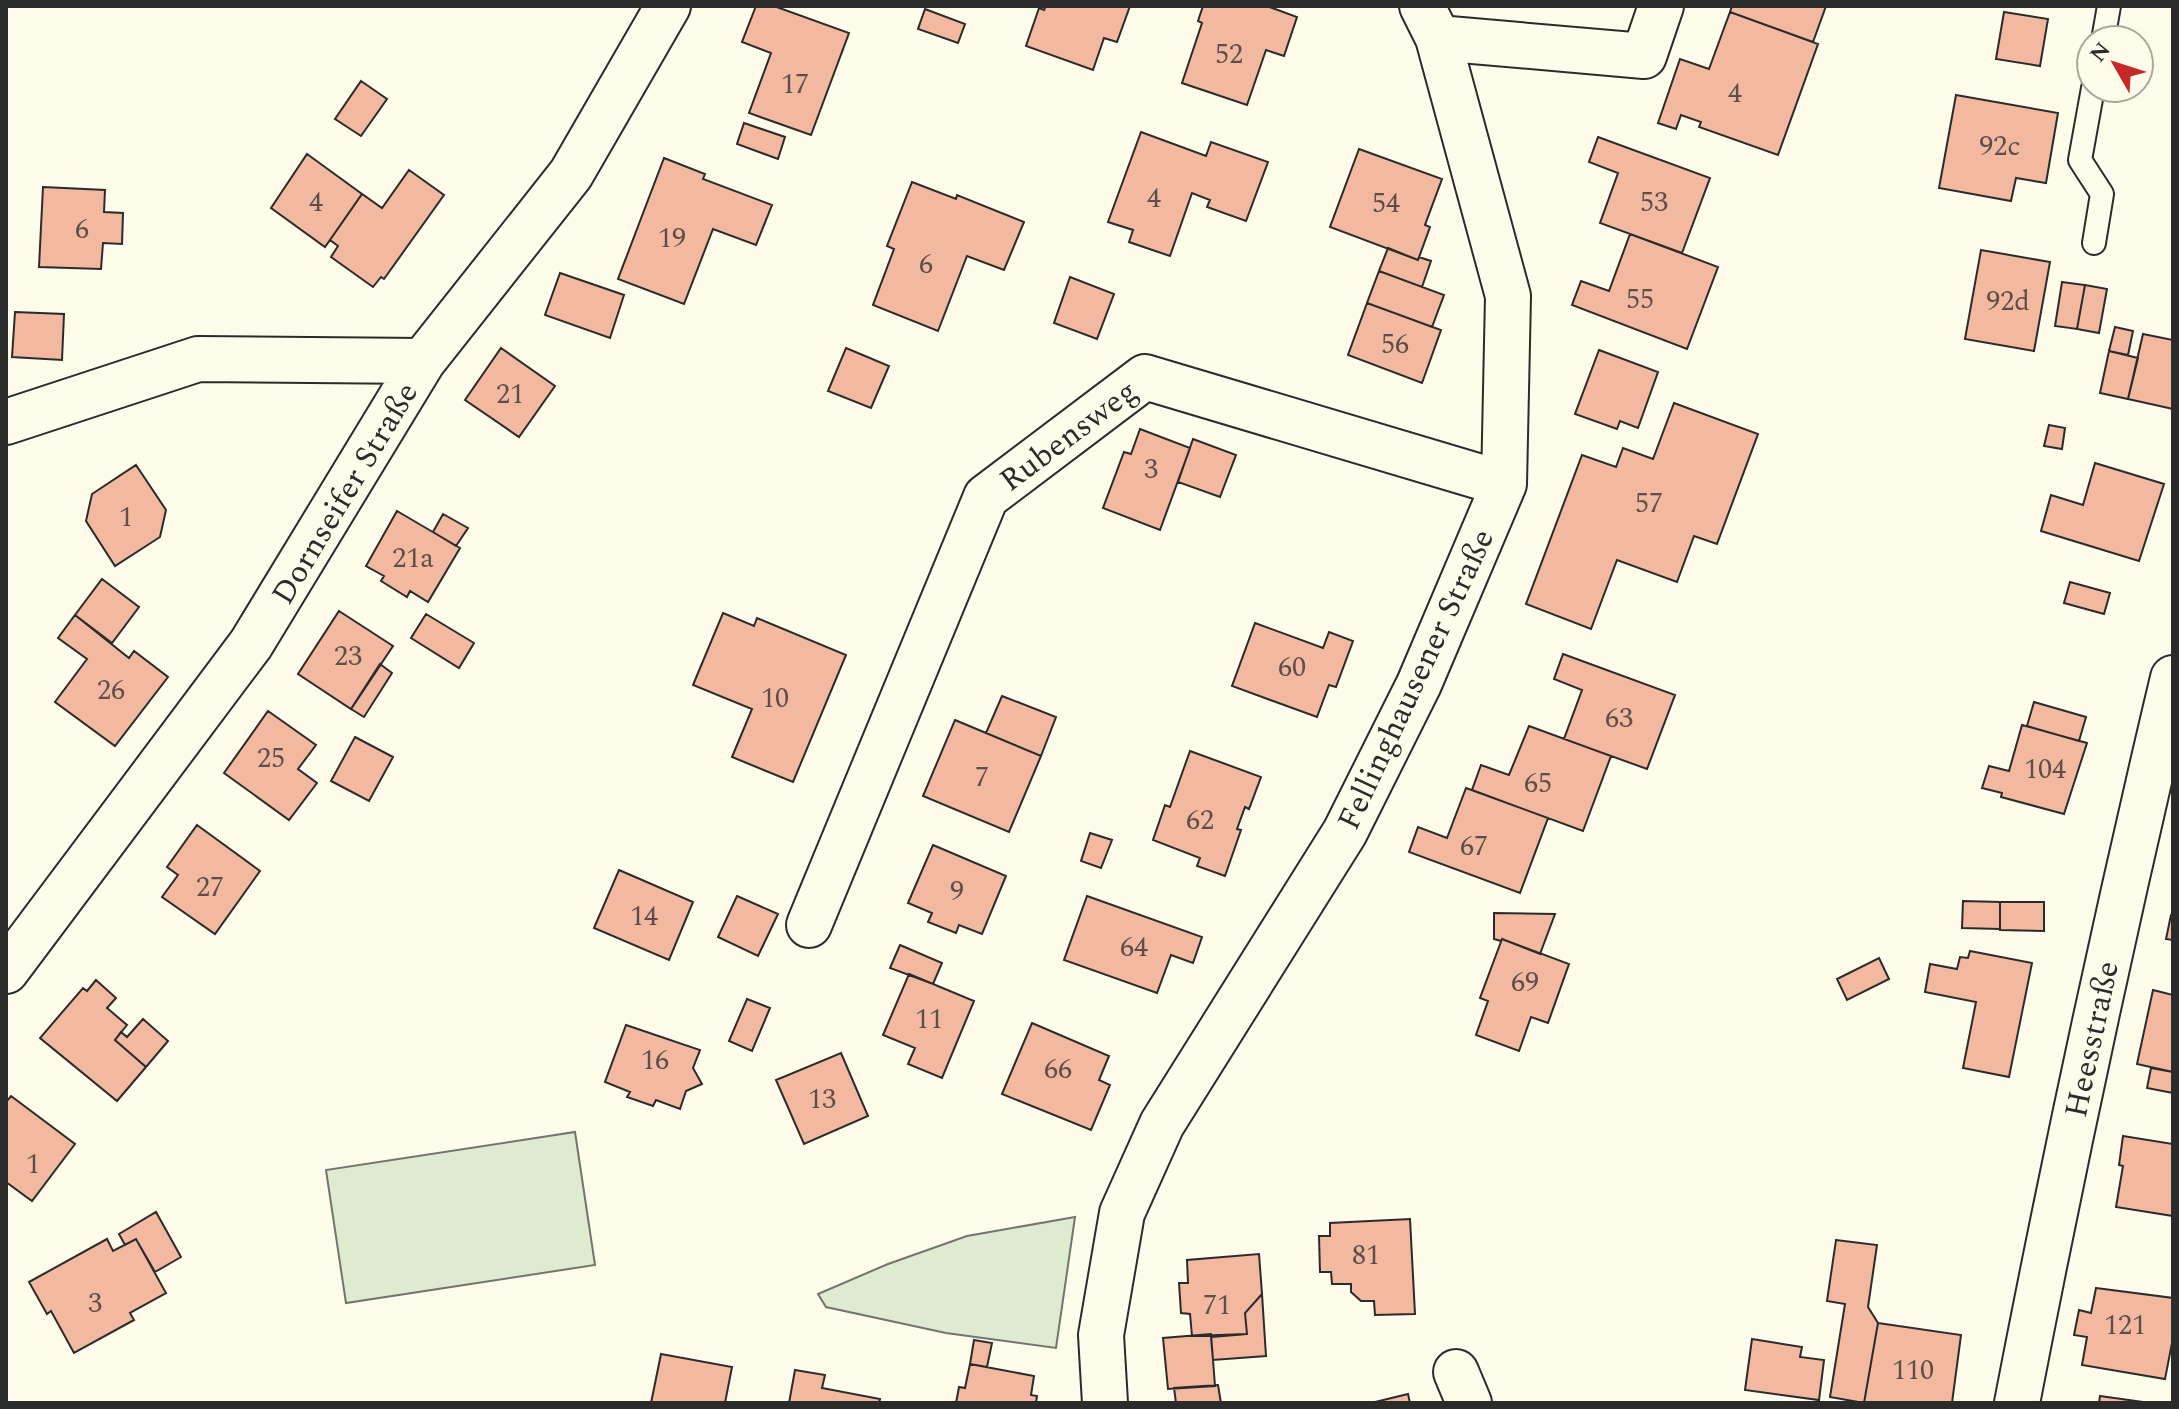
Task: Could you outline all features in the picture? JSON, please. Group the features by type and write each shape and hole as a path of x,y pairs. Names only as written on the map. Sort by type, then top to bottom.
{"street":[{"name":"Dornseifer Straße","path":"6,971 251,644 423,361 571,174 668,6"},
{"path":"1430,22 1644,56 1661,6"},
{"name":"Fellinghausener Straße","path":"1105,1403 1101,1335 1122,1213 1162,1124 1345,832 1419,684 1504,484 1508,296 1430,22"},
{"path":"6,422 198,359 423,361"},
{"name":"Rubensweg","path":"809,925 986,497 1145,377 1504,484"},
{"name":"Heesstraße","path":"2017,1403 2047,1246 2113,939 2173,678"}],"lane":[{"path":"2090,104 2080,160 2102,194 2094,243"}],"green space":[{"path":"575,1132 595,1265 346,1303 326,1170"},
{"path":"1075,1217 1056,1348 946,1333 826,1307 818,1294 888,1264 967,1236"}],"building":[{"path":"756,6 774,6 849,33 811,135 749,113 771,53 742,42"},
{"path":"1046,6 1130,6 1117,42 1104,38 1093,70 1026,46 1039,8 1044,10"},
{"path":"1203,6 1267,6 1297,17 1284,56 1266,50 1247,105 1182,83 1202,23 1198,21"},
{"path":"1732,6 1826,6 1813,42 1730,12"},
{"path":"925,9 965,24 958,43 918,29"},
{"path":"1730,12 1818,44 1778,155 1699,127 1701,122 1681,115 1676,129 1658,123 1680,59 1709,69"},
{"path":"2004,12 2048,19 2040,66 1996,59"},
{"path":"361,81 387,99 361,136 335,119"},
{"path":"1956,95 2058,113 2046,183 2016,178 2011,201 1939,188"},
{"path":"744,123 785,137 778,159 737,144"},
{"path":"1141,132 1206,156 1211,142 1268,162 1246,221 1207,207 1210,200 1192,193 1170,256 1129,242 1133,230 1108,222"},
{"path":"1598,137 1710,178 1682,253 1600,223 1618,173 1589,162"},
{"path":"1359,149 1442,179 1425,225 1430,227 1418,260 1330,227"},
{"path":"307,154 362,194 325,247 271,208"},
{"path":"664,158 705,174 703,179 772,205 756,245 713,229 684,304 618,279"},
{"path":"409,170 444,195 384,279 381,277 373,287 331,257 338,246 330,240 362,194 382,208"},
{"path":"912,182 956,199 957,195 1024,222 1004,270 967,256 938,331 873,305 894,249 887,246"},
{"path":"43,187 105,190 104,212 123,213 122,244 103,243 101,269 39,267"},
{"path":"1630,234 1718,267 1687,349 1572,305 1581,281 1609,291"},
{"path":"1388,248 1418,260 1419,257 1431,261 1422,287 1379,271"},
{"path":"1981,250 2050,262 2034,351 1965,339"},
{"path":"1379,271 1444,295 1432,327 1367,303"},
{"path":"560,273 624,295 610,338 545,315"},
{"path":"1070,277 1114,294 1097,339 1054,323"},
{"path":"2062,282 2085,285 2077,329 2055,326"},
{"path":"2085,285 2107,289 2099,333 2077,329"},
{"path":"1367,303 1441,330 1422,383 1348,355"},
{"path":"15,312 64,314 62,360 12,357"},
{"path":"2115,327 2133,331 2128,355 2109,351"},
{"path":"2143,334 2173,340 2173,409 2128,399"},
{"path":"501,348 555,386 519,437 465,400"},
{"path":"846,348 889,366 871,408 828,391"},
{"path":"1599,350 1658,372 1638,428 1620,421 1617,429 1575,414"},
{"path":"2109,351 2138,358 2128,399 2100,393"},
{"path":"1674,403 1758,434 1717,544 1694,536 1677,582 1617,560 1591,629 1526,604 1582,455 1616,467 1623,448 1653,459"},
{"path":"2049,425 2065,428 2062,449 2044,446"},
{"path":"1140,429 1190,448 1160,530 1103,508 1124,452 1131,454"},
{"path":"1193,439 1236,455 1220,497 1178,482"},
{"path":"2095,463 2164,484 2139,561 2041,531 2051,495 2083,505"},
{"path":"136,465 166,510 160,537 115,566 86,521 92,494"},
{"path":"397,511 460,548 428,602 410,591 407,597 381,581 384,576 366,566"},
{"path":"443,514 468,528 456,546 433,532"},
{"path":"102,579 139,607 112,643 75,615"},
{"path":"2070,582 2110,593 2104,614 2064,603"},
{"path":"339,611 393,646 351,709 298,674"},
{"path":"723,613 754,626 757,618 846,655 793,782 732,757 752,709 693,685"},
{"path":"426,614 474,643 459,668 411,638"},
{"path":"75,615 129,658 134,651 168,677 115,746 55,702 87,659 58,638"},
{"path":"1255,623 1323,648 1329,632 1353,641 1336,687 1329,685 1317,717 1232,686"},
{"path":"1563,654 1675,695 1647,769 1564,739 1582,690 1554,679"},
{"path":"380,664 392,673 364,717 351,709"},
{"path":"1002,696 1056,717 1041,756 986,733"},
{"path":"2034,702 2086,717 2079,741 2027,726"},
{"path":"268,711 316,745 298,769 317,783 289,820 224,773"},
{"path":"955,720 1041,756 1009,832 923,796"},
{"path":"2022,725 2087,743 2064,814 2001,797 2002,793 1982,788 1989,766 2009,771"},
{"path":"1529,726 1611,756 1583,831 1472,790 1481,765 1509,775"},
{"path":"355,737 393,757 369,801 331,781"},
{"path":"1190,751 1261,777 1249,809 1245,807 1237,829 1241,830 1225,876 1197,866 1200,858 1153,840 1165,805 1170,807"},
{"path":"1466,788 1548,818 1520,893 1409,852 1418,827 1447,838"},
{"path":"197,825 260,871 215,934 162,897 178,875 167,867"},
{"path":"1090,833 1112,840 1101,868 1081,861"},
{"path":"933,845 1006,876 982,934 959,925 956,933 928,922 932,913 908,903"},
{"path":"619,870 693,902 669,960 594,928"},
{"path":"737,896 778,914 758,956 718,937"},
{"path":"1087,896 1202,937 1193,963 1171,955 1157,993 1064,960"},
{"path":"1963,901 2000,902 2000,929 1962,928"},
{"path":"2000,902 2044,902 2044,931 2000,930"},
{"path":"1494,913 1555,914 1540,954 1502,939 1494,939"},
{"path":"2173,915 2173,940 2166,939"},
{"path":"1502,939 1569,964 1548,1023 1531,1017 1519,1051 1476,1035 1488,1001 1480,998"},
{"path":"900,945 942,963 933,984 890,968"},
{"path":"1970,951 2032,963 2009,1077 1963,1068 1976,1002 1925,992 1930,964 1957,969 1960,957 1968,958"},
{"path":"1879,958 1889,979 1847,1000 1837,979"},
{"path":"909,974 974,1001 942,1078 908,1064 915,1048 883,1035"},
{"path":"96,980 116,998 107,1008 127,1025 115,1040 146,1067 117,1101 40,1038 83,988 87,991"},
{"path":"2153,990 2173,995 2173,1072 2137,1064"},
{"path":"747,999 770,1008 752,1051 729,1041"},
{"path":"143,1019 168,1041 146,1067 115,1040 121,1032 127,1037"},
{"path":"1032,1023 1109,1056 1099,1080 1110,1085 1091,1130 1002,1094"},
{"path":"626,1025 700,1050 693,1068 702,1084 686,1091 680,1109 656,1100 653,1106 627,1097 630,1092 605,1082"},
{"path":"841,1053 868,1116 804,1144 776,1080"},
{"path":"2151,1068 2173,1072 2173,1093 2147,1088"},
{"path":"11,1096 75,1144 32,1201 6,1182 6,1102"},
{"path":"2123,1136 2173,1144 2173,1216 2116,1207 2123,1166 2119,1165"},
{"path":"156,1212 181,1257 155,1272 136,1239 125,1245 119,1234"},
{"path":"1410,1219 1415,1314 1375,1315 1374,1301 1361,1301 1351,1292 1351,1284 1332,1284 1331,1272 1320,1272 1319,1236 1330,1236 1330,1223"},
{"path":"107,1239 113,1251 136,1239 166,1293 130,1313 134,1320 74,1353 51,1311 47,1314 29,1282"},
{"path":"1836,1240 1877,1245 1868,1307 1878,1323 1864,1403 1830,1397 1845,1304 1827,1301"},
{"path":"1259,1254 1262,1294 1245,1313 1247,1334 1192,1336 1190,1314 1181,1313 1179,1283 1188,1283 1187,1260"},
{"path":"2096,1288 2173,1298 2173,1338 2165,1379 2082,1365 2087,1337 2074,1335 2079,1310 2091,1313"},
{"path":"1262,1294 1266,1356 1213,1360 1211,1337 1247,1334 1245,1313"},
{"path":"1878,1323 1961,1335 1952,1403 1864,1403"},
{"path":"1211,1334 1215,1386 1168,1389 1163,1338"},
{"path":"1752,1339 1802,1347 1800,1357 1824,1360 1819,1400 1745,1390"},
{"path":"974,1340 992,1343 987,1367 970,1364"},
{"path":"661,1354 732,1367 725,1403 651,1403"},
{"path":"970,1364 1034,1376 1031,1395 1037,1396 1036,1403 956,1403 959,1387 965,1388"},
{"path":"795,1370 825,1375 822,1388 880,1399 879,1403 789,1403"},
{"path":"1218,1385 1221,1403 1176,1403 1174,1388"},
{"path":"1408,1394 1410,1403 1371,1403"},
{"path":"2100,1396 2143,1402 2099,1403"}]}
